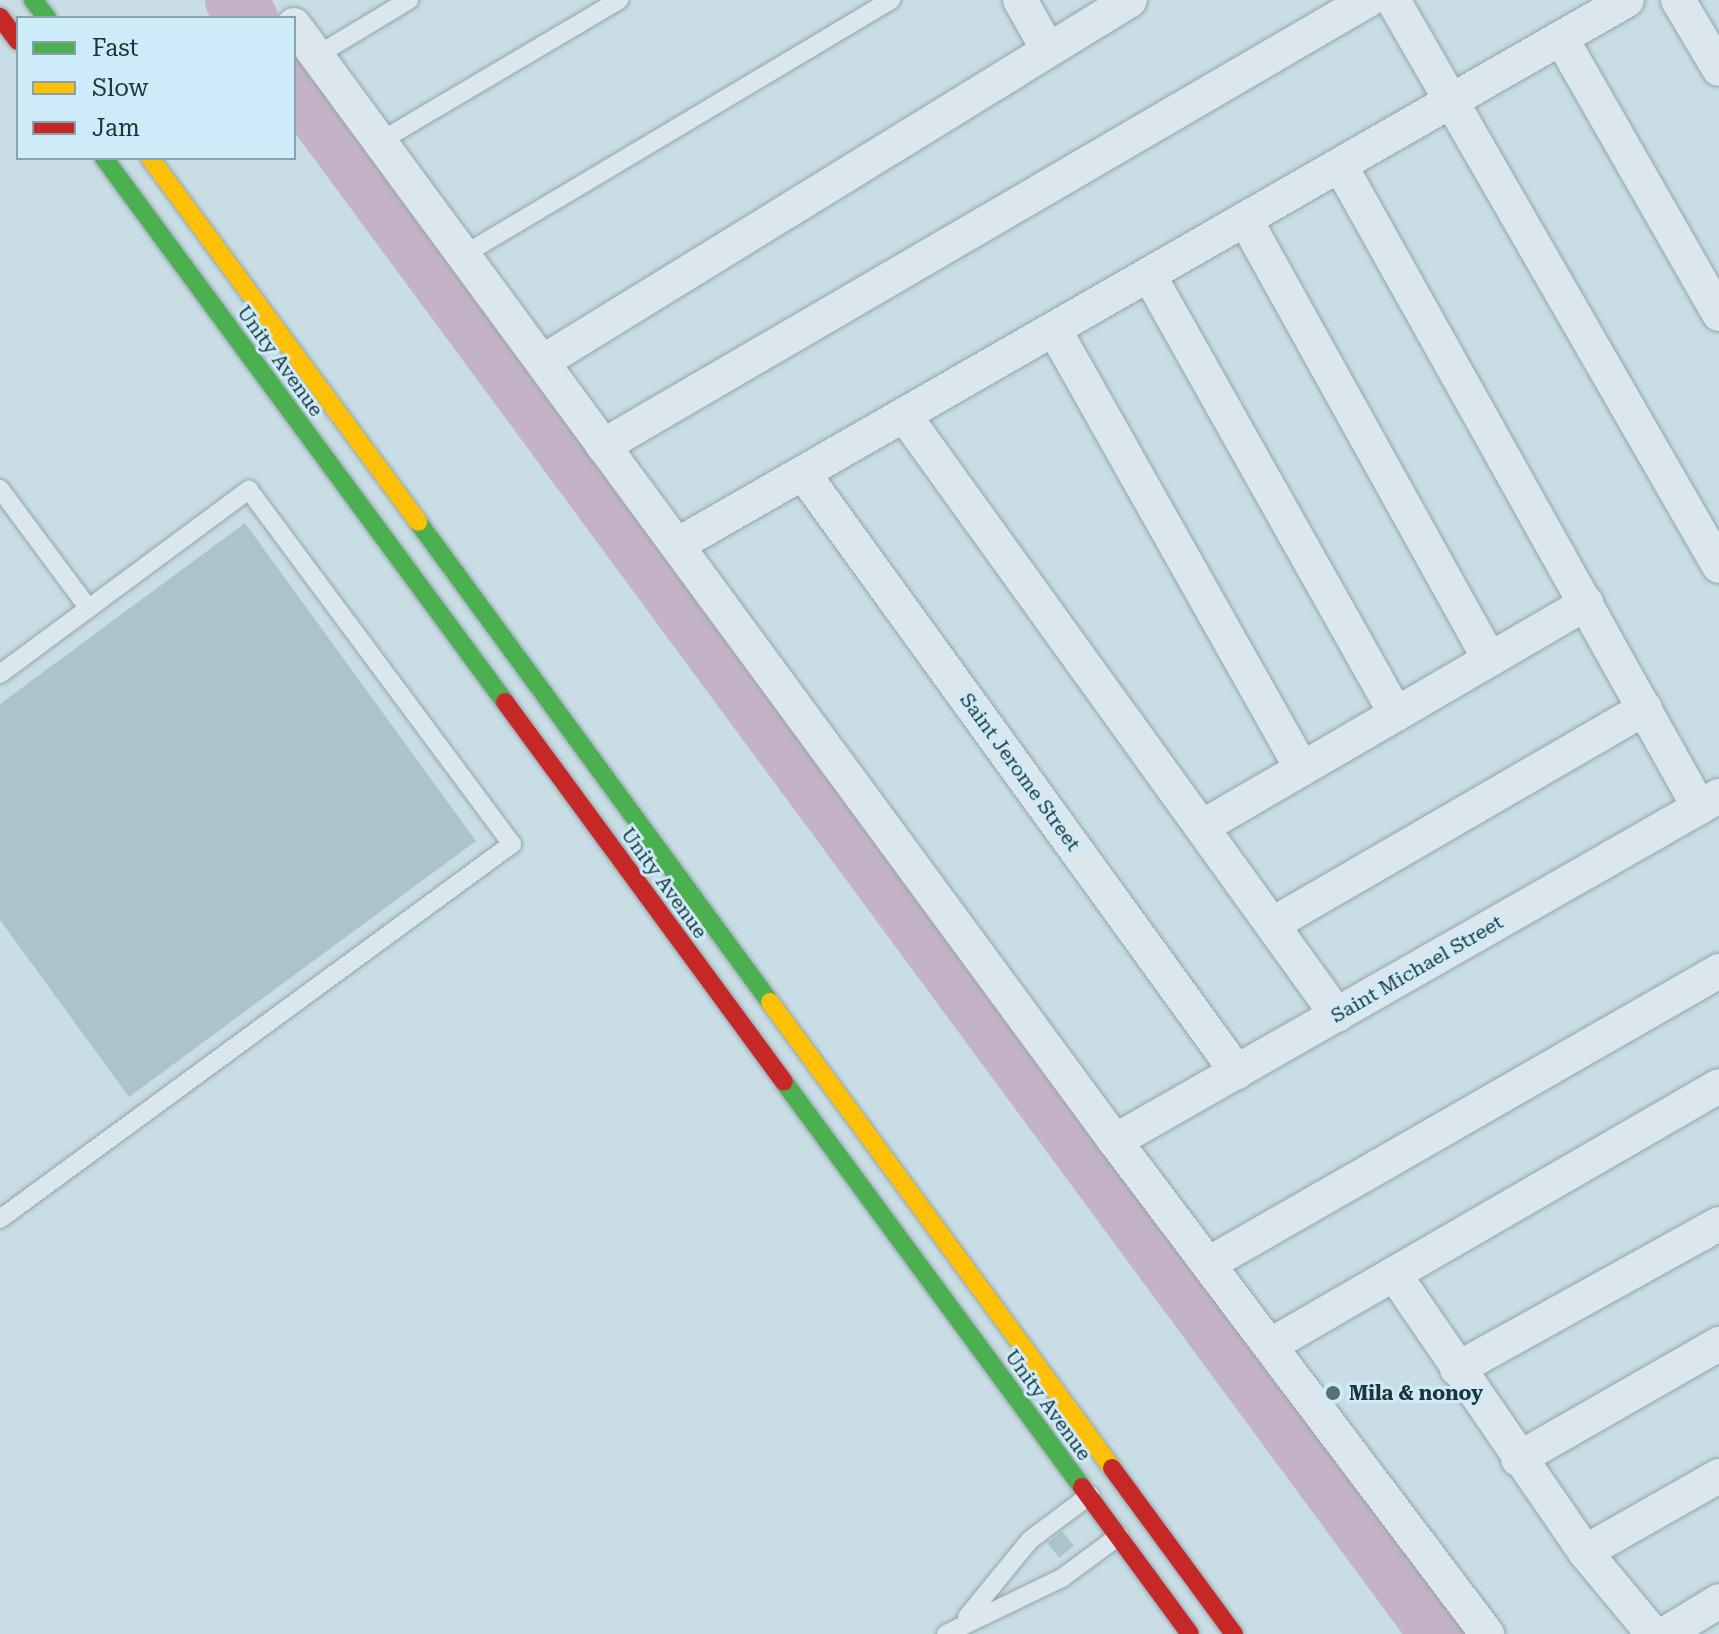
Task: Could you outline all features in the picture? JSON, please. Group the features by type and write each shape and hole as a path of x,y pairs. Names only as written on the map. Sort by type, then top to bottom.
{"street":[{"path":"33,0 45,16"},
{"path":"275,0 287,16"},
{"path":"1020,0 1047,48"},
{"path":"544,361 1047,48 1130,0"},
{"path":"603,446 1368,0"},
{"path":"1393,0 1719,566"},
{"path":"677,545 1627,0"},
{"path":"1678,0 1719,69"},
{"path":"0,17 16,38"},
{"path":"296,28 1115,1141 1487,1634"},
{"path":"1561,38 1719,314"},
{"name":"Unity Avenue","path":"105,160 1190,1634"},
{"name":"Unity Avenue","path":"151,160 1234,1634"},
{"path":"1340,165 1645,708 1709,801"},
{"path":"1245,219 1490,660"},
{"path":"1149,275 1396,714"},
{"path":"1054,329 1302,769"},
{"path":"256,364 286,342"},
{"path":"904,415 1337,1015"},
{"name":"Saint Jerome Street","path":"803,473 1237,1072"},
{"path":"1202,827 1587,603"},
{"path":"1273,924 1645,708"},
{"name":"Saint Michael Street","path":"1115,1141 1709,801"},
{"path":"1210,1263 1719,971"},
{"path":"1271,1345 1719,1086"},
{"path":"1457,1369 1719,1224"},
{"path":"1394,1274 1518,1459 1585,1552 1653,1634"},
{"path":"1518,1459 1719,1344"},
{"path":"1585,1552 1719,1476"},
{"path":"1665,1634 1719,1601"}],"lane":[{"path":"316,56 409,0"},
{"path":"379,142 619,0"},
{"path":"465,254 879,3"},
{"path":"0,489 89,609"},
{"path":"0,674 249,490 512,844 0,1219"},
{"path":"963,1622 1030,1540 1088,1496 1120,1477"},
{"path":"946,1634 963,1622 1062,1578 1148,1516"}],"building":[{"path":"245,523 476,841 129,1097 0,920 0,704"},
{"path":"1062,1531 1074,1546 1059,1558 1047,1543"}],"waterway":[{"path":"235,0 247,16"},
{"path":"296,84 1440,1634"}],"traffic: fast":[{"path":"33,0 45,16"},
{"path":"105,160 505,702"},
{"path":"418,522 770,1002"},
{"path":"784,1082 1082,1487"}],"traffic: slow":[{"path":"151,160 418,522"},
{"path":"770,1002 1112,1468"}],"traffic: jam":[{"path":"0,17 16,38"},
{"path":"505,702 784,1082"},
{"path":"1112,1468 1234,1634"},
{"path":"1082,1487 1190,1634"}],"place":[{"name":"Mila & nonoy","path":"1333,1393"}]}
